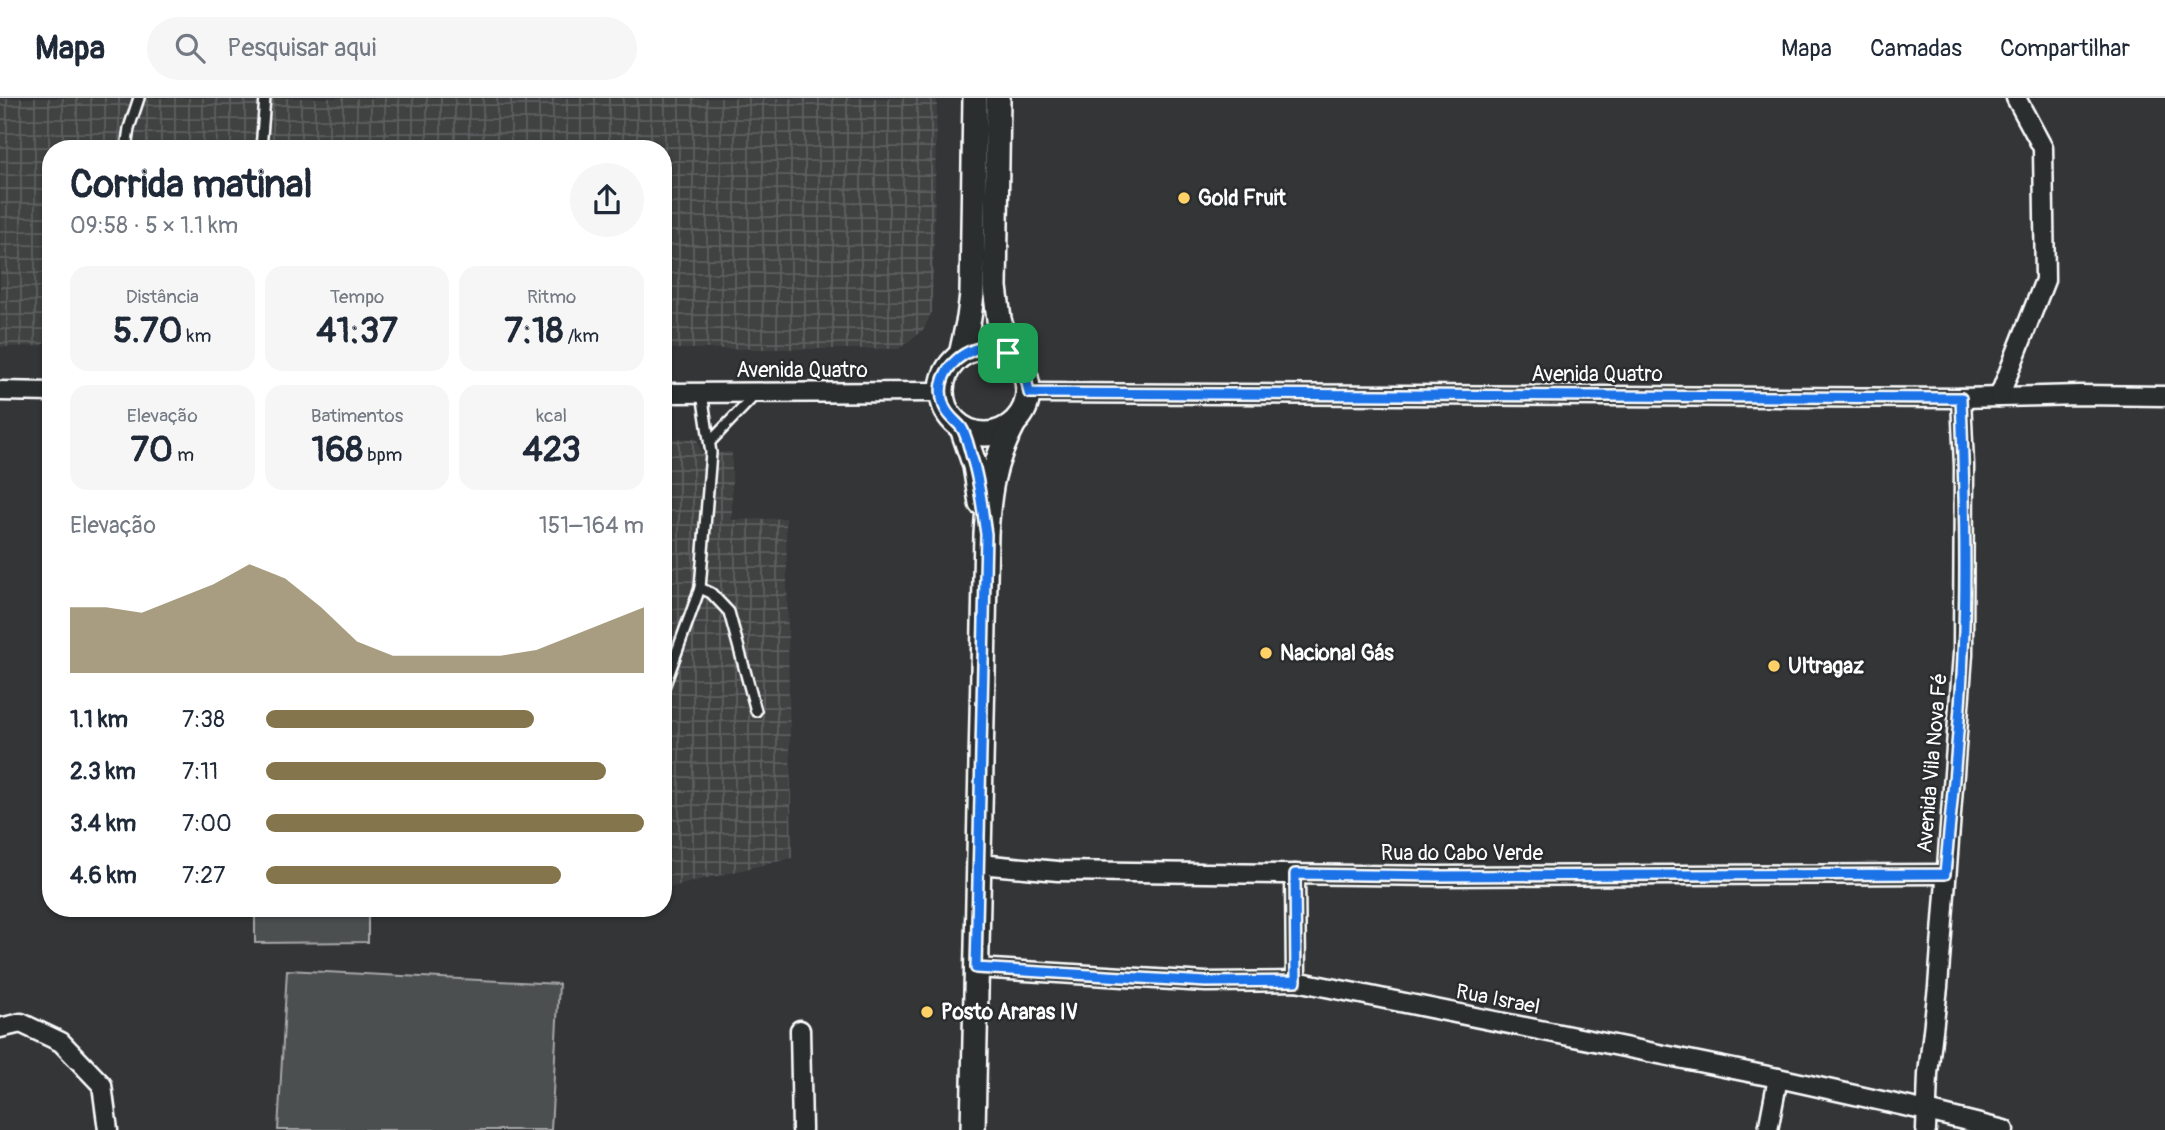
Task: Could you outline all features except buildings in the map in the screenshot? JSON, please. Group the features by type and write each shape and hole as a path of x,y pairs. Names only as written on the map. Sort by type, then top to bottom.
{"main road":[{"path":"961,355 970,318 972,294 975,98"},
{"path":"998,98 995,287 999,319 1008,353"},
{"path":"973,1130 986,534 992,476 998,455 1027,405 1029,393 1027,377 1008,353 984,347 961,355 944,377 944,406 951,419 975,434 990,435 1013,425"},
{"path":"962,428 975,466 986,534"}],"street":[{"path":"1999,397 2045,280 2043,148 2016,98"},
{"path":"0,391 42,392"},
{"name":"Avenida Quatro","path":"672,393 942,392"},
{"name":"Avenida Quatro","path":"1029,393 1961,398 2165,396"},
{"name":"Avenida Vila Nova Fé","path":"1926,1130 1963,654 1964,466 1961,398"},
{"name":"Rua do Cabo Verde","path":"979,864 1058,872 1438,876 1945,874"},
{"path":"1295,874 1296,981"},
{"name":"Rua Israel","path":"976,968 1206,982 1296,981 1778,1078 2004,1130"},
{"path":"0,1028 21,1023 61,1042 102,1085 108,1130"},
{"path":"800,1030 802,1130"},
{"path":"1768,1130 1778,1078"}],"lane":[{"path":"127,140 139,98"},
{"path":"262,140 265,98"},
{"path":"672,665 700,588 711,453 702,393"},
{"path":"710,442 758,393"},
{"path":"700,588 711,593 729,612 757,712"}],"shaded area":[{"path":"0,98 937,98 932,311 924,329 899,349 672,349 672,140 42,140 42,346 0,347"},
{"path":"672,438 697,439 702,454 732,452 732,520 786,518 792,858 672,887"},
{"path":"255,917 368,917 368,942 255,943"},
{"path":"287,970 559,984 551,1130 278,1130"}],"place":[{"name":"Gold Fruit","path":"1184,198"},
{"name":"Nacional Gás","path":"1266,653"},
{"name":"Ultragaz","path":"1774,666"},
{"name":"Posto Araras IV","path":"927,1012"}],"route":[{"path":"984,347 1008,353 1027,377 1029,393 1961,398 1964,466 1963,654 1945,874 1295,874 1296,981 1206,982 976,968 986,534 975,466 962,428 951,419 944,406 942,392 944,377 961,355 984,347"}]}
